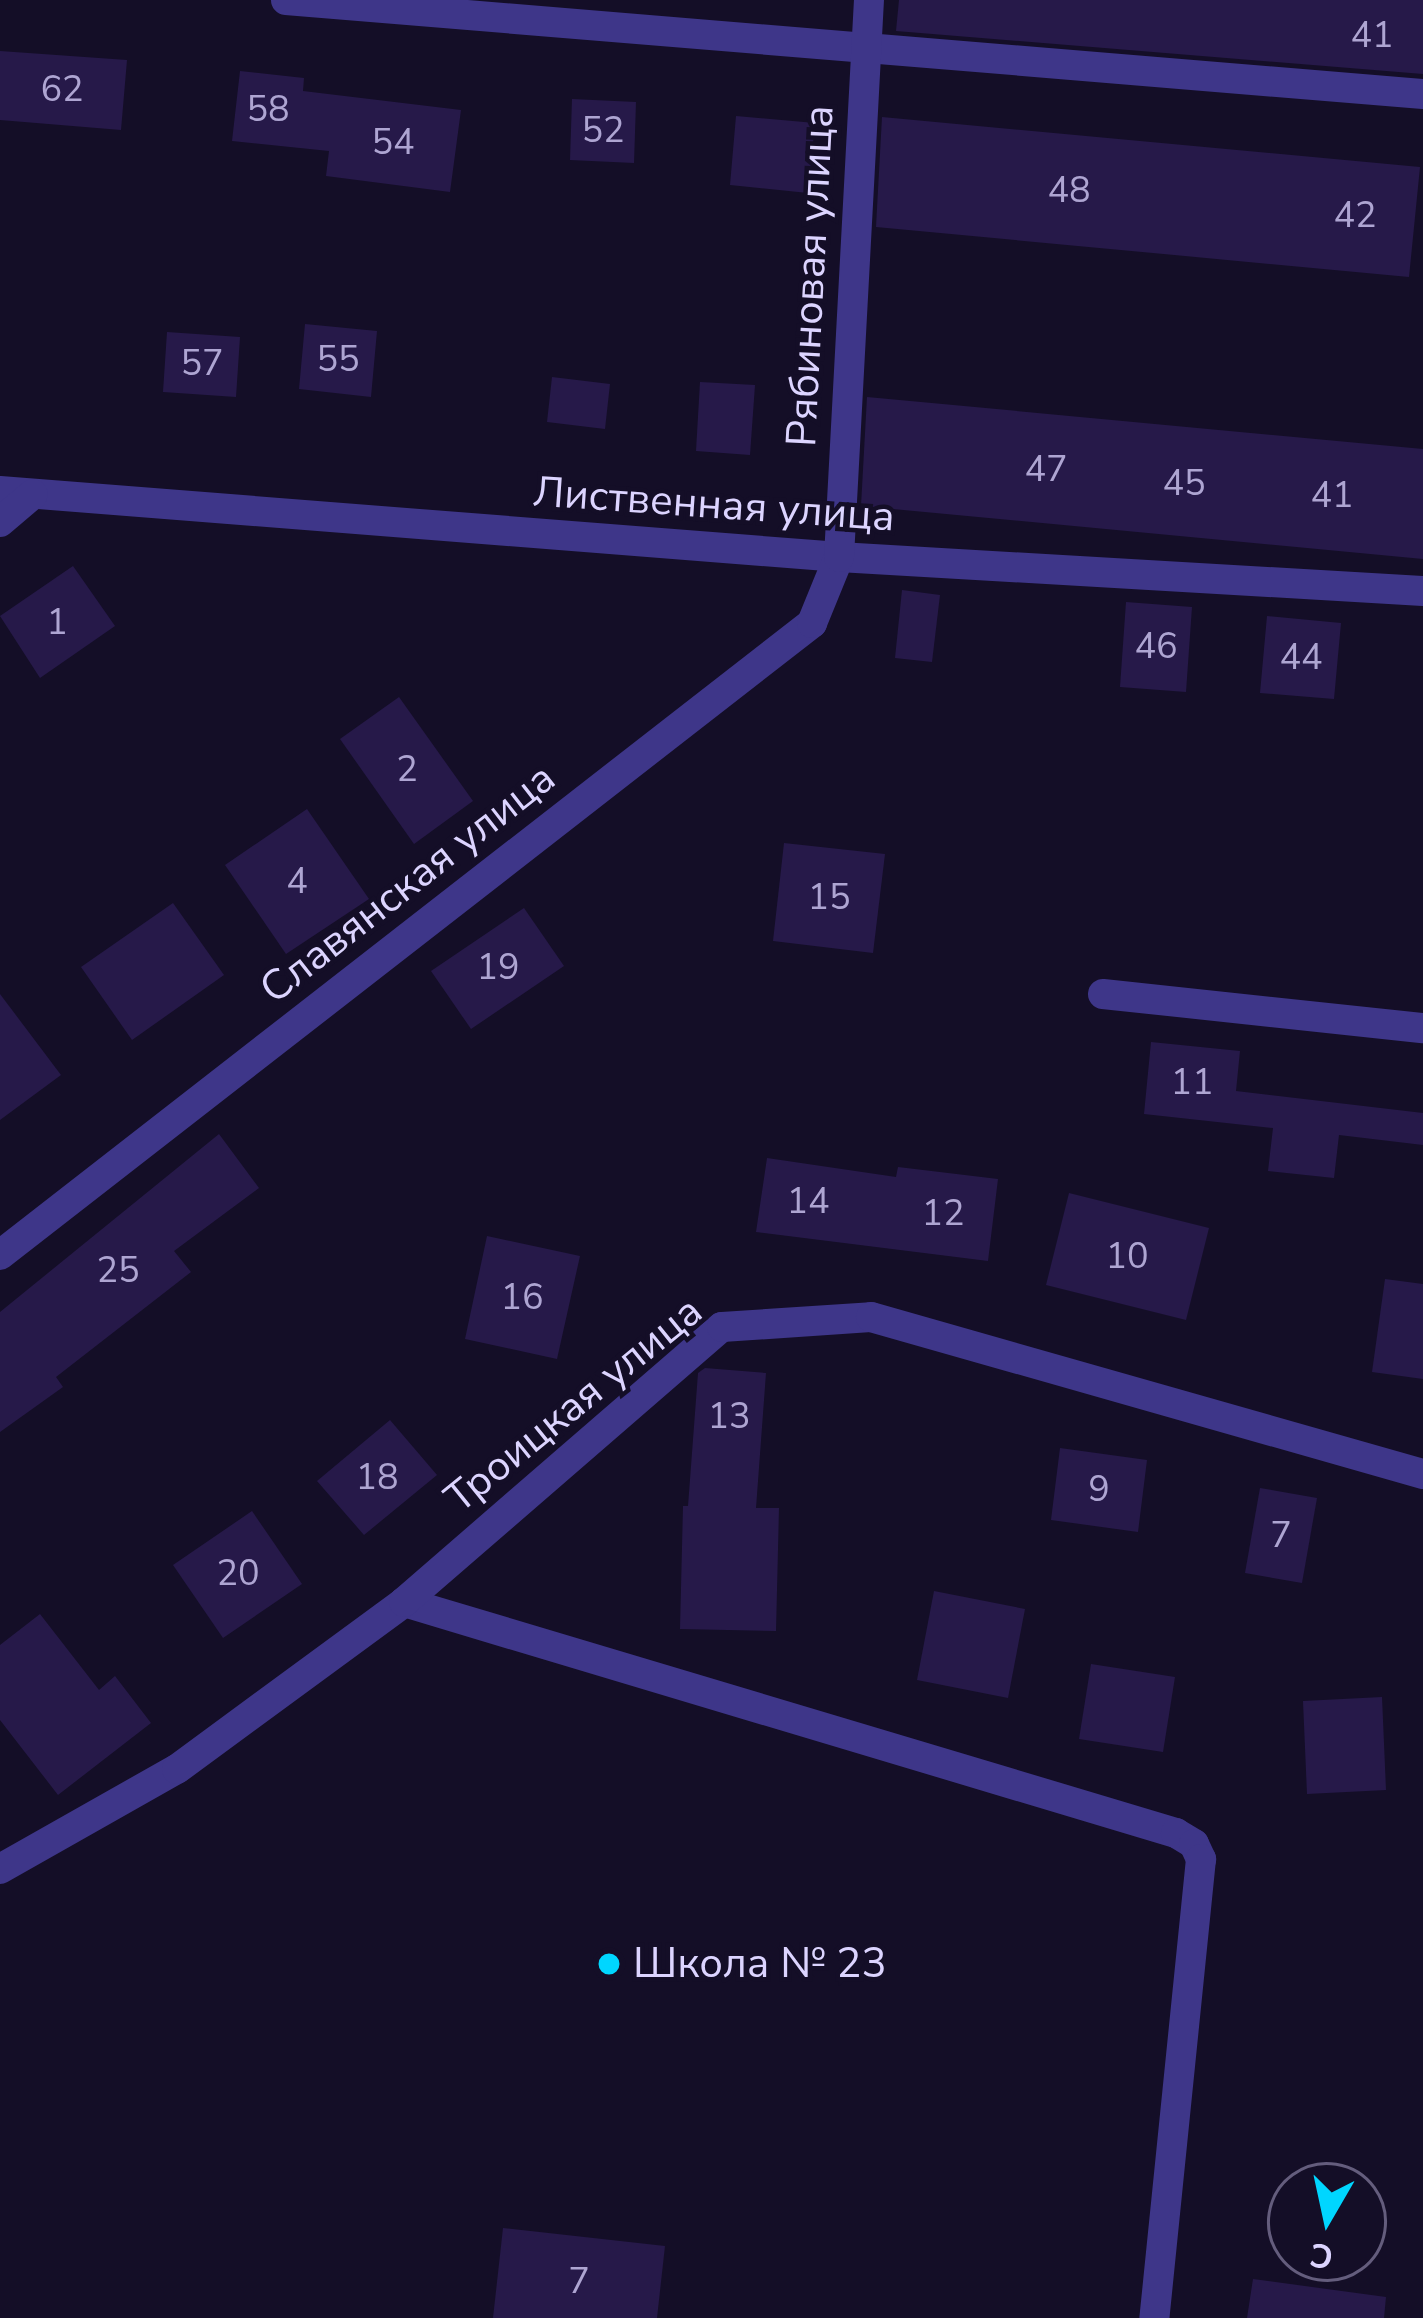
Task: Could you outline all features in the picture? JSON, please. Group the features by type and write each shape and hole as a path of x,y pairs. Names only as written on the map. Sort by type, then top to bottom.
{"street":[{"path":"286,0 1423,94"},
{"name":"Рябиновая улица","path":"839,557 868,0"},
{"name":"Лиственная улица","path":"0,491 839,557 1423,591"},
{"path":"0,522 33,494"},
{"name":"Славянская улица","path":"0,1255 812,623 839,557"},
{"path":"1103,994 1423,1028"},
{"name":"Троицкая улица","path":"0,1870 178,1768 404,1602 722,1327 871,1317 1423,1474"},
{"path":"404,1602 1177,1833 1194,1844 1201,1859 1154,2318"}],"building":[{"path":"899,0 1423,0 1423,74 896,31"},
{"path":"0,51 127,60 121,130 0,120"},
{"path":"240,71 304,78 303,91 461,110 450,192 326,176 329,151 232,141"},
{"path":"572,99 636,102 634,163 570,160"},
{"path":"736,116 815,123 808,193 730,185"},
{"path":"882,117 1420,167 1409,277 876,227"},
{"path":"305,324 377,331 371,397 299,389"},
{"path":"167,332 240,337 236,397 163,392"},
{"path":"552,377 610,384 605,429 547,422"},
{"path":"700,382 755,385 750,455 696,451"},
{"path":"867,397 1423,449 1423,559 861,506"},
{"path":"73,566 115,626 40,678 0,616"},
{"path":"902,590 940,595 932,662 895,658"},
{"path":"1126,602 1192,607 1186,692 1120,687"},
{"path":"1267,616 1341,623 1334,699 1260,693"},
{"path":"399,697 473,801 414,844 340,739"},
{"path":"307,809 369,899 286,954 225,865"},
{"path":"784,843 885,854 873,953 773,941"},
{"path":"173,903 224,975 132,1040 81,967"},
{"path":"524,908 564,966 471,1029 431,971"},
{"path":"0,994 61,1075 0,1120"},
{"path":"1151,1042 1240,1051 1236,1091 1423,1113 1423,1145 1339,1135 1334,1178 1268,1171 1273,1128 1144,1114"},
{"path":"219,1134 259,1188 174,1251 191,1272 56,1377 63,1387 0,1432 0,1312"},
{"path":"767,1158 896,1177 898,1167 998,1179 988,1261 756,1232"},
{"path":"1069,1193 1209,1228 1186,1320 1046,1285"},
{"path":"487,1236 580,1256 557,1359 465,1339"},
{"path":"1385,1279 1423,1284 1423,1379 1372,1372"},
{"path":"705,1368 766,1373 756,1508 779,1508 776,1631 680,1629 683,1506 688,1506 698,1373"},
{"path":"390,1420 437,1475 364,1535 317,1481"},
{"path":"1060,1448 1147,1460 1138,1532 1051,1520"},
{"path":"1260,1488 1317,1498 1302,1583 1245,1573"},
{"path":"252,1511 302,1584 223,1638 173,1565"},
{"path":"934,1591 1025,1609 1008,1698 917,1680"},
{"path":"40,1614 99,1690 115,1676 151,1723 58,1795 0,1720 0,1645"},
{"path":"1091,1664 1175,1677 1163,1752 1079,1739"},
{"path":"1382,1697 1386,1790 1307,1794 1303,1701"},
{"path":"503,2228 665,2246 657,2318 493,2318"},
{"path":"1253,2279 1386,2297 1384,2318 1247,2318"}],"place":[{"name":"Школа № 23","path":"609,1964"}]}
